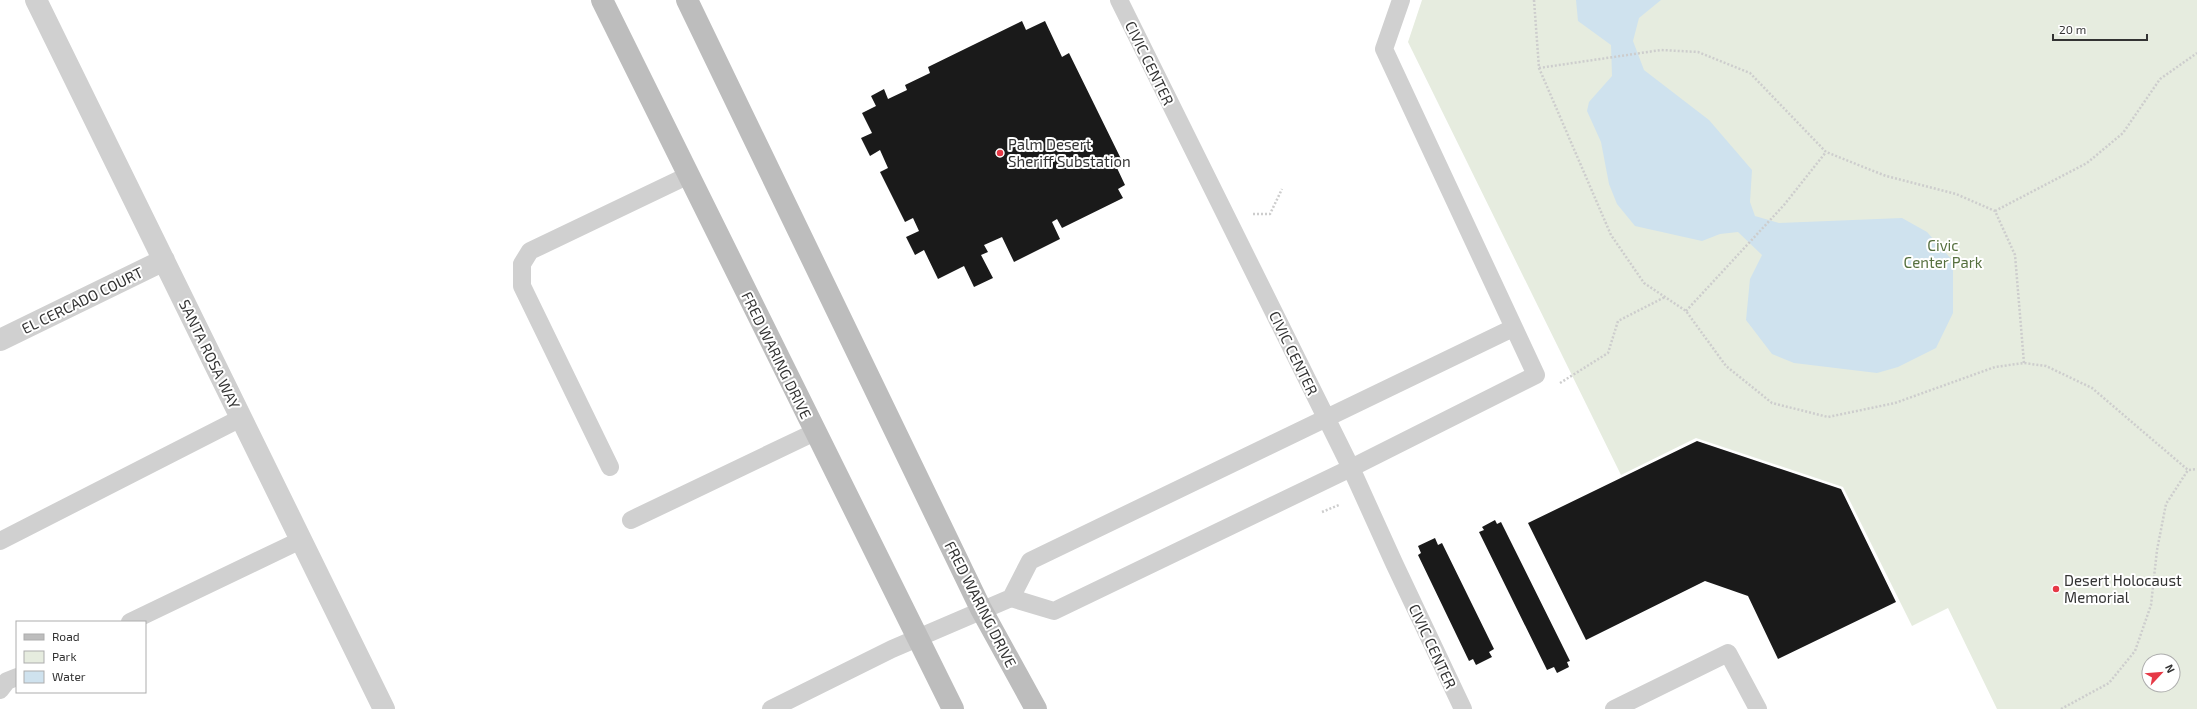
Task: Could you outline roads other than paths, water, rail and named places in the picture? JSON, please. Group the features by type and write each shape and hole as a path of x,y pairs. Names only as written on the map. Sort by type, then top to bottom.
{"main road":[{"name":"FRED WARING DRIVE","path":"602,0 953,709"},
{"name":"FRED WARING DRIVE","path":"687,0 981,609 1036,709"}],"street":[{"name":"SANTA ROSA WAY","path":"36,0 384,709"},
{"name":"EL CERCADO COURT","path":"0,340 164,260"}],"lane":[{"name":"CIVIC CENTER","path":"1119,0 1351,468 1394,564 1463,709"},
{"path":"771,709 892,649 981,609 1011,598 1054,611 1351,468 1536,375 1384,49 1401,0"},
{"path":"610,467 522,286 522,264 530,251 689,175"},
{"path":"1011,598 1030,561 1513,328"},
{"path":"0,541 241,418"},
{"path":"631,520 816,432"},
{"path":"132,621 301,540"},
{"path":"1614,709 1728,653 1758,709"},
{"path":"0,690 7,681 16,677"}],"water":[{"path":"1576,0 1661,0 1639,18 1633,41 1644,70 1709,120 1752,170 1750,202 1755,216 1779,223 1902,218 1927,232 1953,261 1953,313 1936,348 1898,367 1877,373 1794,363 1772,354 1746,320 1750,279 1762,255 1738,232 1720,234 1702,241 1635,226 1617,204 1609,184 1601,142 1587,111 1589,102 1612,76 1611,45 1578,21"}],"place":[{"name":"Palm Desert Sheriff Substation","path":"1000,153"},
{"name":"Desert Holocaust Memorial","path":"2056,589"}],"park label":[{"name":"Civic Center Park","path":"1943,254"}]}
